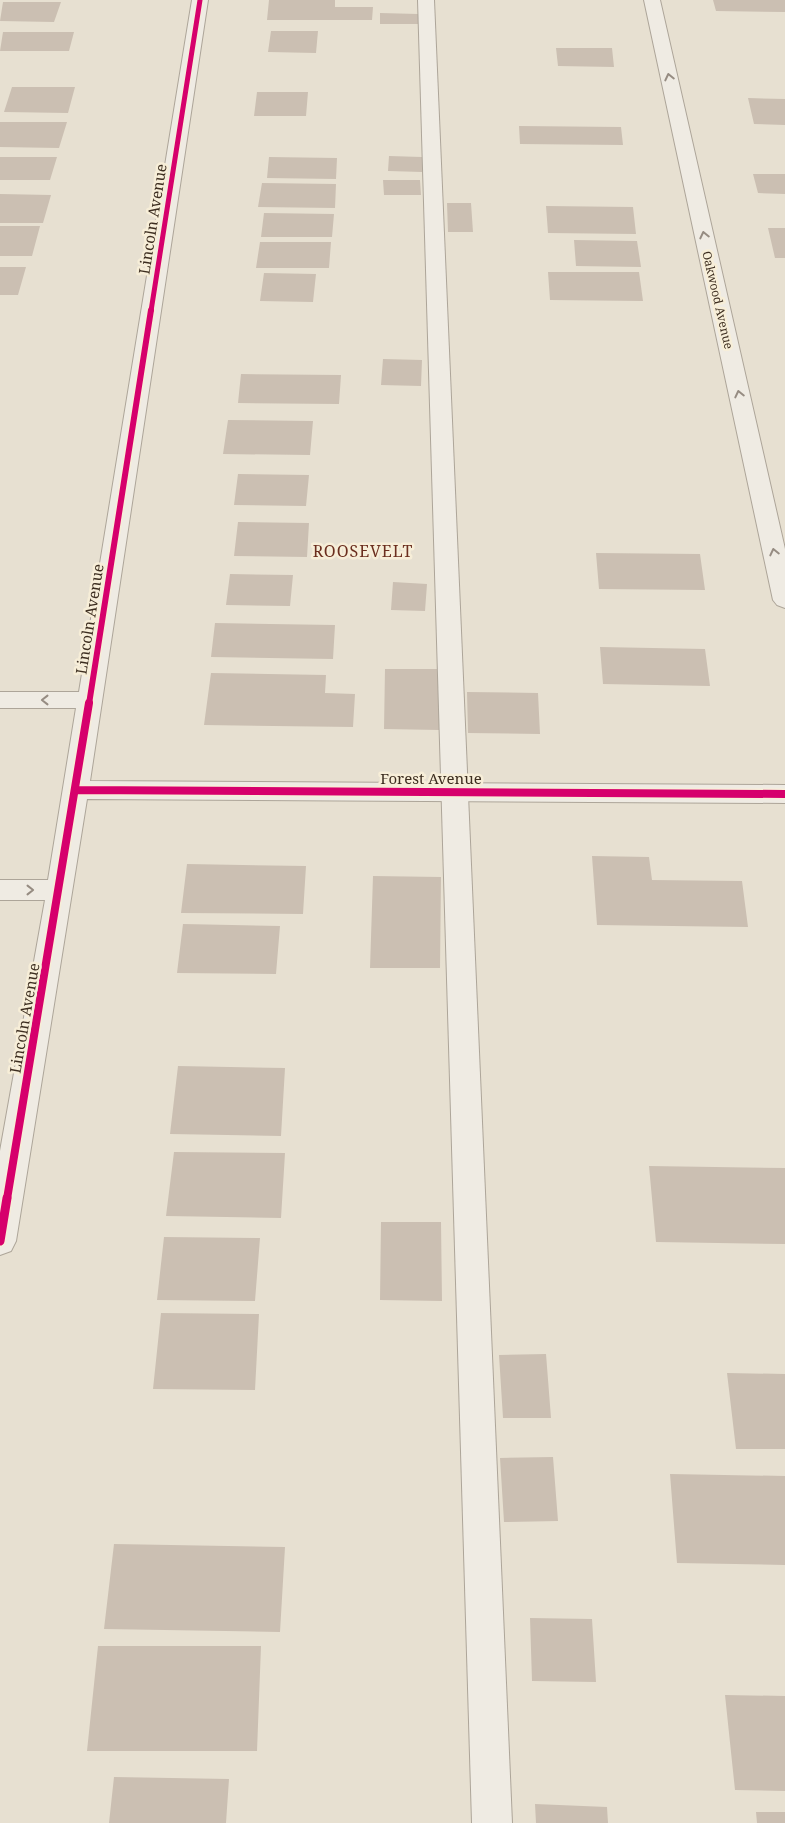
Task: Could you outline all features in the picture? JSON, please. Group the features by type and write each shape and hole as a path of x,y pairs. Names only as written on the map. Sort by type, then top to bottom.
{"street":[{"name":"Lincoln Avenue","path":"0,1241 60,890 200,0"},
{"path":"426,0 492,1823"},
{"name":"Oakwood Avenue","path":"652,0 785,600"},
{"path":"0,700 90,700"},
{"name":"Forest Avenue","path":"76,790 785,794"},
{"path":"0,890 60,890"}],"building":[{"path":"269,0 335,0 335,7 373,7 372,20 267,20"},
{"path":"713,0 785,0 785,12 716,11"},
{"path":"3,2 61,2 54,22 0,21"},
{"path":"380,13 418,14 418,24 380,24"},
{"path":"271,31 318,31 316,53 268,52"},
{"path":"3,32 74,32 69,51 0,51"},
{"path":"556,48 612,48 614,67 558,66"},
{"path":"12,87 75,87 68,113 4,112"},
{"path":"257,92 308,92 306,116 254,116"},
{"path":"748,98 785,99 785,125 754,124"},
{"path":"0,122 67,122 59,148 0,147"},
{"path":"519,126 621,127 623,145 520,144"},
{"path":"389,156 422,157 422,172 388,171"},
{"path":"0,157 57,157 50,180 0,180"},
{"path":"269,157 337,158 336,179 267,178"},
{"path":"753,174 785,174 785,194 758,193"},
{"path":"383,180 420,180 421,195 384,195"},
{"path":"262,183 336,184 335,208 258,207"},
{"path":"0,194 51,195 43,223 0,223"},
{"path":"447,203 471,203 473,232 448,232"},
{"path":"546,206 633,207 636,234 548,233"},
{"path":"264,213 334,214 332,237 261,237"},
{"path":"0,226 40,226 32,256 0,256"},
{"path":"768,228 785,228 785,258 775,258"},
{"path":"574,240 637,241 641,267 576,266"},
{"path":"260,242 331,242 329,268 256,268"},
{"path":"0,267 26,267 18,295 0,295"},
{"path":"548,272 639,272 643,301 550,300"},
{"path":"264,273 316,274 313,302 260,301"},
{"path":"383,359 422,360 421,386 381,385"},
{"path":"241,374 341,375 339,404 238,403"},
{"path":"228,420 313,421 310,455 223,454"},
{"path":"238,474 309,475 306,506 234,505"},
{"path":"238,522 309,523 307,557 234,556"},
{"path":"596,553 700,554 705,590 599,589"},
{"path":"230,574 293,575 290,606 226,605"},
{"path":"393,582 427,584 425,611 391,610"},
{"path":"215,623 335,625 333,659 211,657"},
{"path":"600,647 705,649 710,686 603,684"},
{"path":"385,669 439,669 439,730 384,729"},
{"path":"211,673 326,675 325,693 355,694 353,727 204,725"},
{"path":"467,692 538,693 540,734 468,733"},
{"path":"592,856 649,857 652,880 742,881 748,927 597,925"},
{"path":"187,864 306,866 303,914 181,913"},
{"path":"373,876 441,877 440,968 370,968"},
{"path":"183,924 280,926 276,974 177,973"},
{"path":"178,1066 285,1068 281,1136 170,1134"},
{"path":"174,1152 285,1153 281,1218 166,1216"},
{"path":"649,1166 785,1168 785,1244 656,1242"},
{"path":"381,1222 441,1222 442,1301 380,1300"},
{"path":"164,1237 260,1238 255,1301 157,1300"},
{"path":"161,1313 259,1314 255,1390 153,1389"},
{"path":"546,1354 551,1418 503,1418 499,1355"},
{"path":"727,1373 785,1374 785,1449 736,1449"},
{"path":"553,1457 558,1521 504,1522 500,1458"},
{"path":"670,1474 785,1476 785,1565 677,1563"},
{"path":"114,1544 285,1547 280,1632 104,1629"},
{"path":"530,1618 592,1619 596,1682 532,1681"},
{"path":"98,1646 261,1646 257,1751 87,1751"},
{"path":"725,1695 785,1696 785,1791 735,1790"},
{"path":"114,1777 229,1779 226,1823 109,1823"},
{"path":"535,1804 607,1807 608,1823 536,1823"},
{"path":"756,1812 785,1812 785,1823 757,1823"}],"cycle path":[{"path":"0,1241 60,890 200,0"},
{"path":"76,790 785,794"}],"district":[{"name":"ROOSEVELT","path":"363,551"}]}
